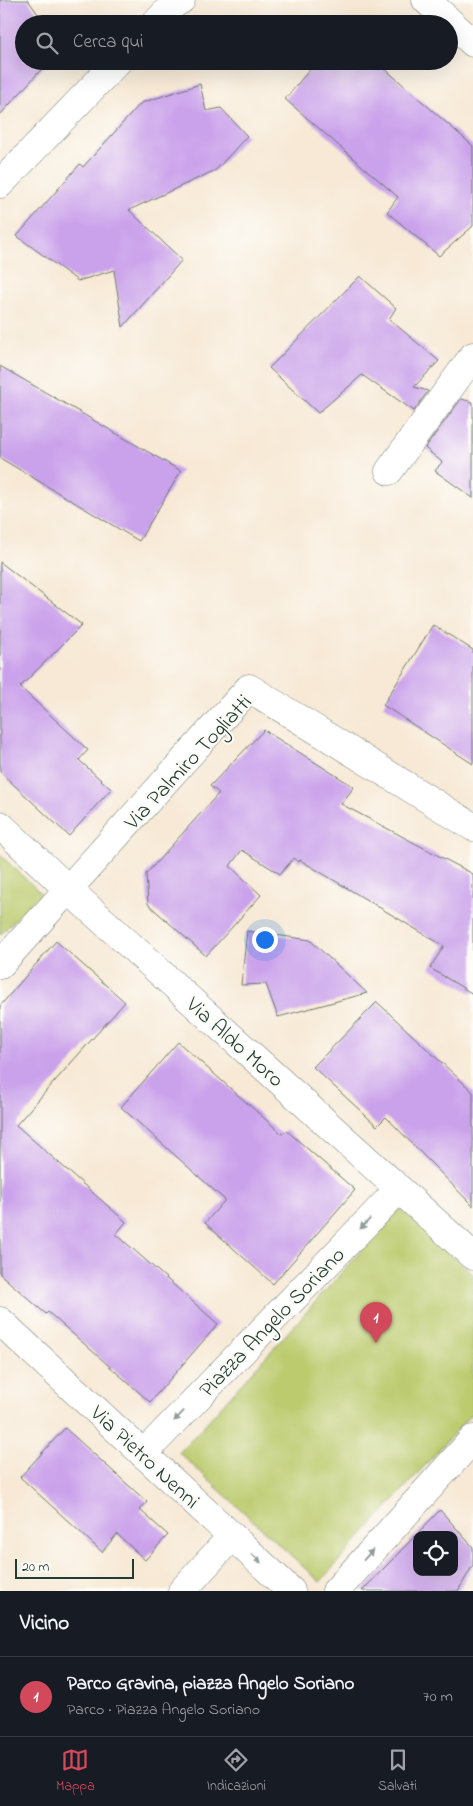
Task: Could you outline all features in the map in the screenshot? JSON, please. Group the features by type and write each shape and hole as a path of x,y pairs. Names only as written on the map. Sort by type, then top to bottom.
{"street":[{"path":"426,0 442,15"},
{"path":"458,29 473,43"},
{"path":"0,184 109,70"},
{"path":"390,471 473,356"},
{"name":"Via Palmiro Togliatti","path":"69,890 249,688 473,827"},
{"name":"Via Aldo Moro","path":"0,825 69,890 473,1256"},
{"path":"0,965 69,890"},
{"name":"Piazza Angelo Soriano","path":"143,1454 399,1189"},
{"name":"Via Pietro Nenni","path":"0,1321 291,1591"},
{"path":"336,1591 473,1439"},
{"path":"182,1591 232,1536"}],"green space":[{"path":"0,855 41,893 0,935"},
{"path":"400,1208 473,1274 473,1412 320,1582 179,1453"}],"building":[{"path":"0,0 28,0 39,15 15,15 15,70 41,70 0,115"},
{"path":"309,70 386,70 473,146 473,226 439,256 387,212 398,197 285,99"},
{"path":"200,84 206,111 221,108 247,136 216,170 129,210 182,260 123,327 114,270 78,281 17,236 80,164 83,167 141,103"},
{"path":"360,276 396,308 389,319 439,361 414,387 428,391 414,411 362,375 318,413 269,368"},
{"path":"0,366 181,471 139,541 0,458"},
{"path":"461,399 473,402 473,498 435,471 442,462 425,448"},
{"path":"0,562 82,625 20,687 88,750 79,760 111,789 69,836 0,772"},
{"path":"433,625 473,650 473,764 383,705"},
{"path":"264,730 354,787 341,804 473,874 473,994 430,968 444,946 294,858 280,874 242,850 230,866 261,895 206,956 148,904 146,874 219,793 210,786"},
{"path":"247,931 310,940 367,993 278,1017 266,984 241,985"},
{"path":"56,941 125,1002 16,1125 126,1222 116,1234 218,1324 150,1402 48,1312 46,1314 0,1274 0,1006"},
{"path":"377,1002 473,1092 473,1206 386,1117 377,1126 313,1067"},
{"path":"178,1042 282,1134 286,1130 355,1190 273,1284 205,1223 225,1200 121,1107"},
{"path":"65,1428 147,1502 140,1510 168,1535 145,1560 117,1534 102,1552 20,1477"},
{"path":"440,1510 473,1547 473,1565 458,1591 362,1591 413,1538 413,1576 458,1576 458,1531 420,1531"}],"place":[{"name":"Parco Gravina, piazza Angelo Soriano","path":"376,1343"}]}
